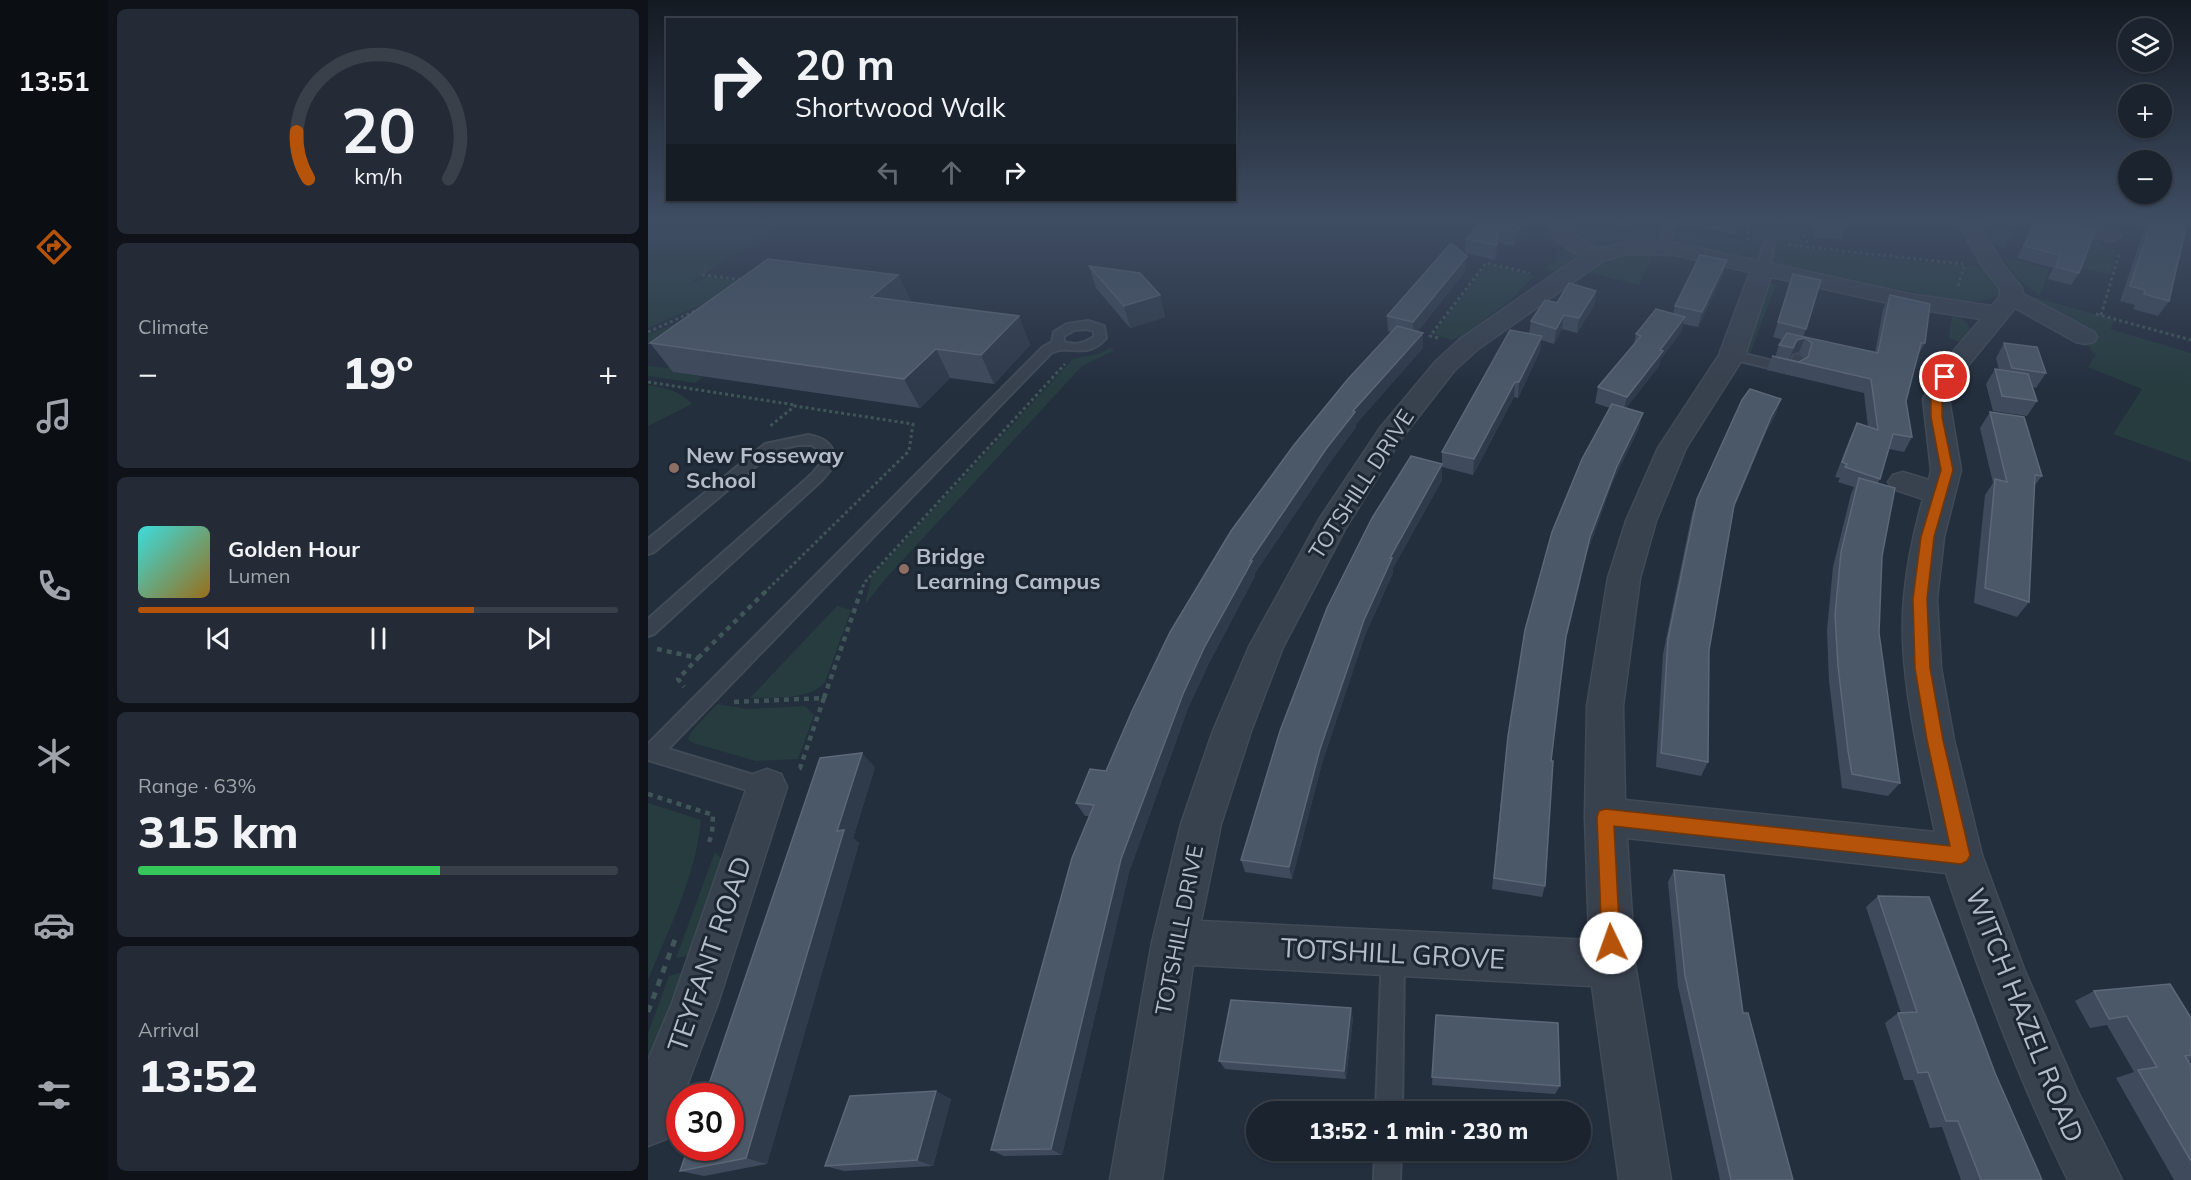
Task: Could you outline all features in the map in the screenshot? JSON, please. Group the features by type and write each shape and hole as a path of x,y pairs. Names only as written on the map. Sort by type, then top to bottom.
{"street":[{"path":"1645,1180 1612,964 1605,817 1605,706 1624,578 1641,520 1672,448 1732,355 1758,278"},
{"name":"TOTSHILL DRIVE","path":"1838,278 1910,301 2004,306"},
{"path":"2003,278 2011,288 2004,306 2085,337"},
{"name":"TOTSHILL DRIVE","path":"1137,1180 1174,942 1201,824 1232,730 1266,647 1330,526 1360,478 1420,393 1466,346 1561,279"},
{"name":"WITCH HAZEL ROAD","path":"2004,306 1945,377 1936,399 1947,470 1928,537 1920,599 1923,668 1935,740 1961,855 2002,974 2060,1110 2096,1180"},
{"path":"1903,482 1940,494"},
{"name":"TEYFANT ROAD","path":"648,1121 695,1004 760,807"},
{"path":"1605,817 1961,855"},
{"name":"TOTSHILL GROVE","path":"1174,942 1612,964"}],"lane":[{"path":"760,807 650,752 706,698 1039,359 1058,344"},
{"path":"1732,355 1794,370 1798,358"},
{"path":"648,548 770,447 790,440 809,440 823,444 829,452 829,463 817,477 648,628"},
{"path":"1389,1101 1393,953"},
{"path":"1388,1161 1388,1180"}],"path":[{"path":"728,278 752,281"},
{"path":"1466,346 1430,336 1474,278"},
{"path":"1557,278 1561,279"},
{"path":"2101,315 2108,278"},
{"path":"648,332 703,308"},
{"path":"2090,312 2191,340"},
{"path":"648,794 713,815 712,834 760,807 800,768 864,583 1071,358"},
{"path":"648,382 795,406"},
{"path":"648,646 698,658 678,679 689,694 742,703 824,698"}],"green space":[{"path":"648,278 698,278 689,284 704,278 753,282 648,328"},
{"path":"1476,278 1532,278 1511,300 1461,336 1452,340 1434,334"},
{"path":"1611,278 1642,278 1639,285"},
{"path":"1842,278 1992,278 2002,291 1989,299 1971,302"},
{"path":"2018,278 2046,278 2040,296"},
{"path":"1768,282 1776,284 1750,354 1745,352"},
{"path":"2031,296 2115,320 2110,329 2191,353 2191,462 2113,434 2142,389 2088,367 2097,352 2094,354 2084,340"},
{"path":"731,299 765,303 673,372 703,377 695,383 648,376 648,366 667,368 715,333 684,328 648,344 648,335"},
{"path":"1952,315 1969,326 1971,333 1962,343 1949,338"},
{"path":"1110,348 1115,350 1082,366 888,576 865,604 872,576 1073,359 1101,353"},
{"path":"648,385 672,390 692,404 648,426"},
{"path":"837,606 851,610 825,682 818,688 800,695 750,698"},
{"path":"717,704 747,709 805,706 814,715 798,759 756,761 693,743 688,739 692,731"},
{"path":"648,803 701,820 688,882 648,980"},
{"path":"715,852 724,862 693,955 676,958"},
{"path":"688,971 648,1079 648,1033 669,976"}],"building":[{"path":"741,278 894,278 871,297 1019,316 981,355 936,349 904,379 650,343"},
{"path":"1100,278 1145,278 1160,295 1124,306"},
{"path":"1420,278 1449,278 1413,322 1387,316"},
{"path":"1689,278 1718,278 1702,312 1675,306"},
{"path":"1792,278 1821,280 1806,329 1778,322"},
{"path":"2133,278 2174,278 2169,301 2144,294 2145,290 2130,286"},
{"path":"1569,283 1596,291 1579,318 1564,315 1556,329 1531,321 1545,300 1557,303"},
{"path":"1890,295 1930,304 1925,343 1921,343 1906,401 1912,437 1893,434 1880,479 1845,467 1847,464 1842,462 1857,423 1878,430 1871,379 1772,356 1799,362 1808,357 1812,343 1805,338 1797,340 1793,348 1779,345 1787,333 1878,353"},
{"path":"1656,309 1685,317 1660,350 1663,351 1627,397 1598,387 1641,336 1636,334"},
{"path":"1397,326 1423,333 1353,411 1355,412 1326,449 1250,561 1252,561 1204,648 1183,694 1121,859 1051,1149 991,1150 1072,858 1094,805 1076,803 1090,769 1106,771 1170,632 1231,531 1294,445 1348,379"},
{"path":"1510,330 1542,336 1519,382 1515,382 1474,459 1442,452"},
{"path":"2004,343 2037,347 2046,373 2012,368"},
{"path":"1995,369 2028,374 2037,401 2002,396"},
{"path":"1750,389 1781,399 1771,417 1734,505 1709,650 1708,762 1661,753 1668,639 1697,499 1742,400"},
{"path":"1612,404 1643,413 1617,466 1590,537 1566,636 1551,761 1553,761 1545,886 1494,878 1508,736 1525,630 1552,532 1582,459"},
{"path":"1990,412 2024,417 2042,476 2035,475 2029,602 1985,588 1995,479 2007,482"},
{"path":"1411,456 1442,464 1390,558 1392,558 1364,620 1320,749 1289,867 1241,860 1280,731 1327,608 1372,518"},
{"path":"1859,478 1895,488 1882,556 1879,633 1900,783 1852,774 1848,751 1838,666 1835,615 1841,552"},
{"path":"862,753 837,831 844,830 744,1158 744,1083 709,1083 820,758"},
{"path":"1674,870 1724,875 1743,1013 1748,1013 1793,1180 1731,1180 1685,976"},
{"path":"1878,896 1929,897 1995,1073 2042,1180 1981,1180 1958,1121 1946,1121 1928,1072 1918,1073 1898,1013 1917,1012"},
{"path":"2170,984 2191,1018 2191,1055 2185,1056 2191,1065 2191,1161 2138,1070 2157,1067 2127,1016 2109,1019 2094,991"},
{"path":"1231,1000 1351,1008 1344,1071 1219,1061"},
{"path":"1436,1015 1558,1023 1560,1086 1432,1077"},
{"path":"936,1091 917,1160 825,1166 850,1096"},
{"path":"683,1161 731,1161 680,1171"}],"place":[{"name":"New Fosseway School","path":"674,468"},
{"name":"Bridge Learning Campus","path":"904,569"}],"route":[{"path":"1611,943 1605,817 1961,855 1935,740 1923,668 1920,599 1928,537 1947,470 1936,399 1945,377"}]}
